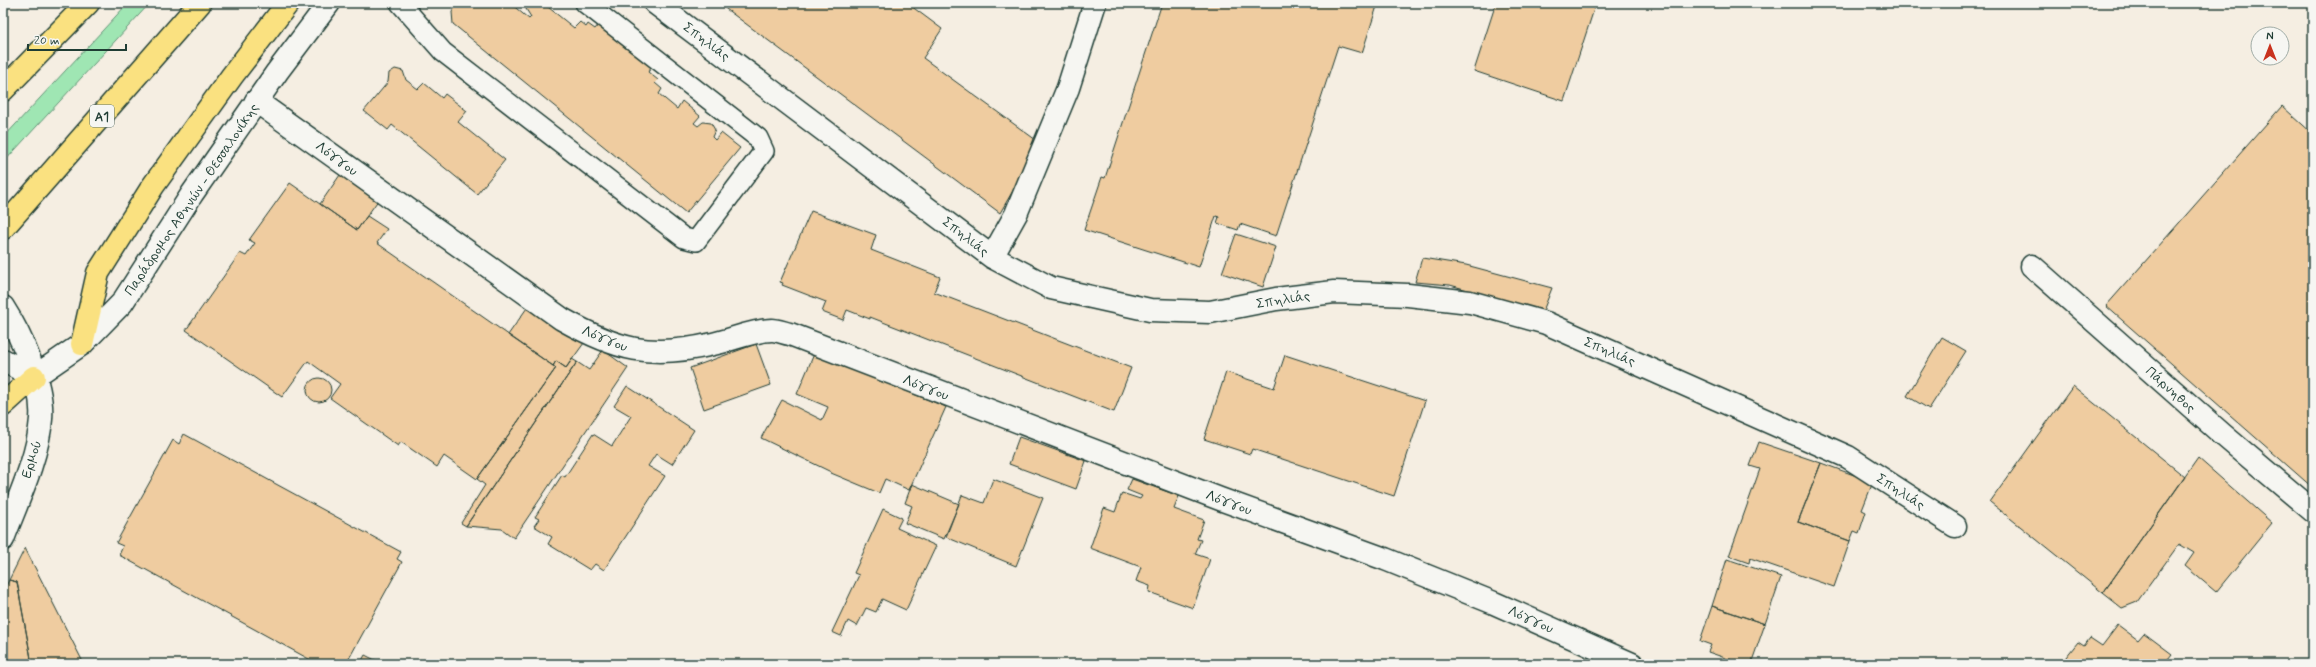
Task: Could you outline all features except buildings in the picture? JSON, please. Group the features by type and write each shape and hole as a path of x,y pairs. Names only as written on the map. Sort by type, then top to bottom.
{"highway":[{"path":"3,90 88,3"},
{"name":"Α1","path":"3,228 200,3"},
{"path":"82,344 98,273 153,186 232,76 288,3"},
{"path":"3,405 34,377"}],"street":[{"name":"Παράδρομος Αθηνών - Θεσσαλονίκης","path":"34,377 82,344 122,303 192,194 256,101 329,3"},
{"name":"Σπηλιάς","path":"655,3 992,257 1051,288 1150,310 1210,312 1276,299 1341,292 1408,295 1470,302 1546,323 1848,457 1955,526"},
{"path":"992,257 1016,214 1065,95 1095,3"},
{"name":"Λόγγου","path":"256,101 562,319 596,338 634,350 670,351 712,344 772,330 790,334 1220,499 1385,559 1494,603 1632,664"},
{"name":"Πάρνηθος","path":"2032,266 2222,434 2313,511"},
{"name":"Ερμού","path":"3,307 18,331 34,377 40,397 41,418 38,440 3,539"},
{"path":"3,360 34,377"}],"lane":[{"path":"400,3 443,52 684,238 696,241 764,151 758,138 585,3"}],"green space":[{"path":"128,3 150,3 3,163 3,138"}]}
